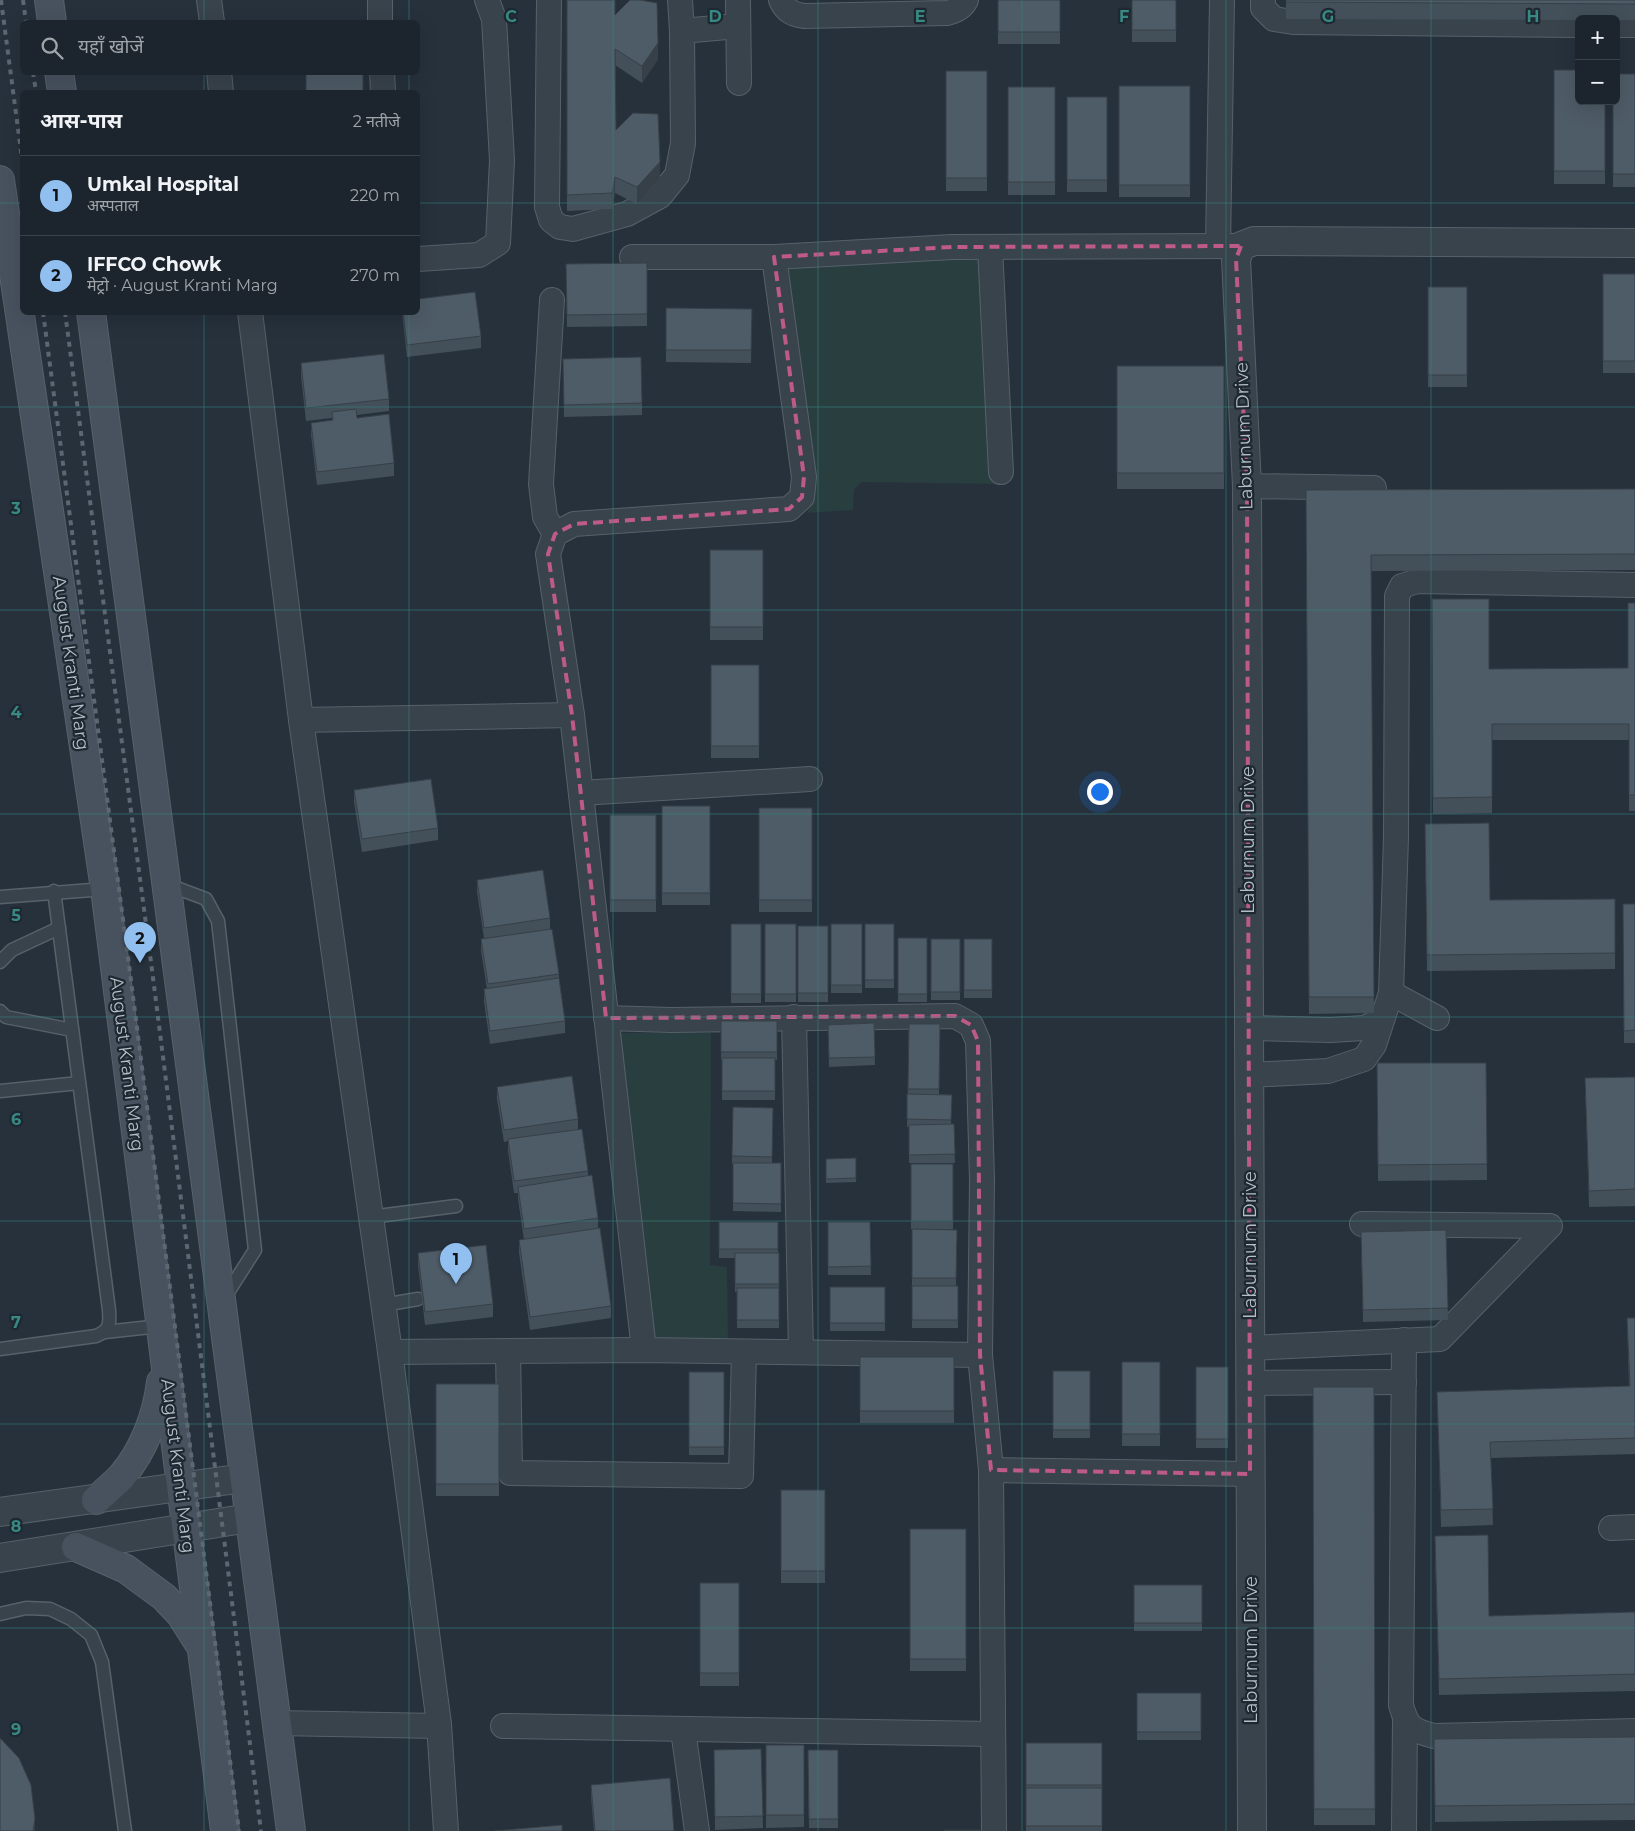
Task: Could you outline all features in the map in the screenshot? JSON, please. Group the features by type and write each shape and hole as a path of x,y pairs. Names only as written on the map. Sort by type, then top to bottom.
{"main road":[{"path":"50,0 52,20"},
{"path":"59,75 62,90"},
{"name":"August Kranti Marg","path":"0,180 105,889 225,1831"},
{"path":"91,315 291,1831"},
{"path":"96,1500 122,1475 144,1442 159,1401 164,1356"},
{"path":"76,1547 126,1569 164,1597 181,1615 201,1648"}],"street":[{"path":"209,0 212,20"},
{"path":"380,0 380,20"},
{"path":"420,259 479,256 498,243 502,160 494,19 488,0"},
{"path":"549,0 547,207 550,220 560,226 573,228 627,214 660,196 677,175 683,142 680,0"},
{"path":"738,0 739,83"},
{"path":"781,0 785,8 792,14 804,16 947,14 963,6 966,0"},
{"path":"1222,0 1230,246"},
{"path":"1263,0 1263,8 1274,19 1292,22 1575,24"},
{"path":"1620,25 1635,25"},
{"path":"682,31 738,26"},
{"path":"219,75 221,90"},
{"path":"382,75 383,90"},
{"path":"632,257 774,257 952,247 1230,246 1254,241 1635,243"},
{"name":"Laburnum Drive","path":"1230,246 1236,259 1247,486 1252,1831"},
{"path":"990,247 1001,472"},
{"path":"644,1350 572,715 548,554 555,534 574,524 789,509 802,497 804,477 774,257"},
{"path":"552,300 541,484 545,517 555,534"},
{"path":"250,315 301,720 390,1352 439,1726 446,1831"},
{"path":"1247,486 1374,488"},
{"path":"1249,1075 1328,1071 1364,1060 1374,1045 1391,993 1396,837 1397,596 1402,586 1417,581 1635,585"},
{"path":"301,720 572,715"},
{"path":"581,792 810,779"},
{"path":"1391,993 1438,1018"},
{"path":"606,1018 671,1020 956,1016 971,1025 978,1041 982,1180 980,1354 991,1470 994,1831"},
{"path":"794,1017 801,1352"},
{"path":"1249,1028 1330,1030 1364,1028 1381,1020"},
{"path":"1250,1348 1440,1339 1550,1226 1362,1224"},
{"path":"1404,1340 1401,1705 1405,1720 1404,1831"},
{"path":"390,1352 644,1350 980,1354"},
{"path":"508,1351 510,1474 741,1476 744,1352"},
{"path":"1250,1383 1404,1382"},
{"path":"991,1470 1250,1474"},
{"path":"0,1512 244,1478"},
{"path":"0,1558 249,1518"},
{"path":"1611,1528 1635,1527"},
{"path":"1405,1720 1417,1732 1434,1736 1635,1731"},
{"path":"277,1723 439,1726"},
{"path":"503,1726 992,1734"},
{"path":"683,1730 697,1831"}],"lane":[{"path":"166,884 206,900 218,921 255,1250 221,1302"},
{"path":"0,897 54,891 105,889"},
{"path":"54,891 109,1310 110,1324 106,1332"},
{"path":"0,962 12,950 58,928"},
{"path":"0,1011 6,1017 72,1030"},
{"path":"0,1091 79,1083"},
{"path":"370,1217 456,1206"},
{"path":"383,1306 418,1299"},
{"path":"0,1349 96,1336 106,1332 160,1326"},
{"path":"0,1614 26,1608 50,1609 71,1619 91,1635 102,1662 125,1831"}],"highlighted area":[{"path":"1241,246 1236,259 1247,486 1250,1474 991,1470 980,1355 978,1041 971,1025 955,1016 606,1018 572,715 548,554 555,534 574,524 789,509 802,497 804,477 774,257 952,247"}],"green space":[{"path":"983,255 995,484 861,482 854,490 853,510 807,513 813,501 815,475 784,264"},
{"path":"619,1033 711,1033 710,1265 727,1267 728,1340 653,1339"}],"building":[{"path":"567,0 615,0 615,15 630,0 657,3 658,43 642,66 615,49 616,130 633,113 658,114 660,162 637,187 615,177 612,193 567,195"},
{"path":"998,0 1060,0 1060,32 998,32"},
{"path":"1132,0 1176,0 1176,30 1132,30"},
{"path":"1286,0 1635,0 1635,4 1286,2"},
{"path":"1554,70 1575,70 1575,105 1605,105 1605,171 1554,171"},
{"path":"946,71 987,71 987,178 946,178"},
{"path":"1620,74 1635,74 1635,174 1613,174 1613,105 1620,105"},
{"path":"306,75 363,75 363,90 306,90"},
{"path":"1119,86 1190,86 1190,185 1119,185"},
{"path":"1008,87 1055,87 1055,182 1008,182"},
{"path":"1067,97 1107,97 1107,180 1067,180"},
{"path":"647,263 647,314 567,315 566,264"},
{"path":"1603,274 1635,274 1635,361 1603,361"},
{"path":"1428,287 1467,287 1467,375 1428,375"},
{"path":"475,292 481,336 407,345 403,315 420,315 420,299"},
{"path":"666,308 752,309 751,350 666,350"},
{"path":"384,354 389,399 306,408 301,363"},
{"path":"641,357 642,403 564,405 563,359"},
{"path":"1117,366 1224,366 1224,473 1117,473"},
{"path":"356,409 357,418 389,414 394,463 317,472 311,423 333,420 332,412"},
{"path":"1635,489 1635,554 1371,555 1374,997 1309,997 1306,490"},
{"path":"710,550 763,550 763,627 710,627"},
{"path":"1432,599 1489,599 1489,669 1628,668 1628,603 1635,603 1635,795 1629,795 1629,724 1492,724 1492,797 1433,798"},
{"path":"711,665 759,665 759,746 711,746"},
{"path":"431,779 438,828 362,839 354,790"},
{"path":"662,806 710,806 710,893 662,893"},
{"path":"759,808 812,808 812,900 759,900"},
{"path":"610,815 656,815 656,900 610,900"},
{"path":"1489,823 1490,900 1615,899 1615,953 1427,955 1425,824"},
{"path":"543,870 550,918 484,928 477,880"},
{"path":"1623,904 1635,904 1635,1030 1624,1031"},
{"path":"731,924 761,924 761,994 731,994"},
{"path":"765,924 796,924 796,994 765,994"},
{"path":"831,924 862,924 862,985 831,985"},
{"path":"865,924 894,924 894,980 865,980"},
{"path":"798,926 828,926 828,993 798,993"},
{"path":"552,929 559,974 488,984 481,939"},
{"path":"898,938 927,938 927,994 898,994"},
{"path":"931,939 960,939 960,992 931,992"},
{"path":"964,939 992,939 992,990 964,990"},
{"path":"559,978 565,1021 490,1031 484,989"},
{"path":"721,1021 777,1021 777,1052 721,1052"},
{"path":"874,1023 875,1057 829,1058 828,1025"},
{"path":"909,1024 940,1024 939,1089 908,1089"},
{"path":"722,1058 775,1058 775,1091 722,1091"},
{"path":"1377,1063 1486,1063 1487,1164 1378,1165"},
{"path":"572,1076 578,1119 504,1130 497,1087"},
{"path":"1635,1077 1635,1189 1589,1191 1585,1078"},
{"path":"907,1094 952,1095 951,1120 907,1119"},
{"path":"733,1107 773,1108 772,1157 732,1156"},
{"path":"954,1124 955,1154 909,1155 909,1125"},
{"path":"582,1129 588,1171 514,1181 508,1139"},
{"path":"856,1158 856,1178 826,1179 826,1159"},
{"path":"733,1163 781,1163 781,1204 733,1203"},
{"path":"911,1164 953,1164 953,1221 911,1221"},
{"path":"592,1175 598,1218 524,1229 518,1187"},
{"path":"719,1222 778,1222 778,1249 719,1249"},
{"path":"828,1222 870,1222 871,1266 828,1267"},
{"path":"600,1228 611,1306 530,1317 519,1240"},
{"path":"912,1229 957,1230 956,1278 912,1278"},
{"path":"1446,1230 1448,1308 1363,1310 1361,1232"},
{"path":"486,1245 493,1304 425,1312 418,1253"},
{"path":"735,1253 779,1253 779,1284 735,1284"},
{"path":"912,1286 958,1286 958,1320 912,1320"},
{"path":"830,1287 885,1287 885,1323 830,1323"},
{"path":"737,1288 779,1288 779,1320 737,1320"},
{"path":"1627,1318 1635,1318 1635,1438 1490,1442 1493,1509 1441,1510 1437,1392 1630,1386"},
{"path":"860,1357 954,1357 954,1411 860,1411"},
{"path":"1122,1362 1160,1362 1160,1434 1122,1434"},
{"path":"1196,1367 1228,1367 1228,1439 1196,1439"},
{"path":"1053,1371 1090,1371 1090,1430 1053,1430"},
{"path":"689,1372 724,1372 724,1447 689,1447"},
{"path":"436,1384 499,1384 499,1484 436,1484"},
{"path":"1313,1387 1374,1387 1375,1809 1314,1809"},
{"path":"781,1490 825,1490 825,1571 781,1571"},
{"path":"910,1529 966,1529 966,1659 910,1659"},
{"path":"1488,1535 1489,1616 1635,1612 1635,1674 1439,1679 1435,1536"},
{"path":"700,1583 739,1583 739,1673 700,1673"},
{"path":"1134,1585 1202,1585 1202,1623 1134,1623"},
{"path":"1137,1693 1201,1693 1201,1732 1137,1732"},
{"path":"1635,1737 1635,1804 1435,1806 1434,1739"},
{"path":"0,1738 19,1758 31,1785 35,1819 33,1831 0,1831"},
{"path":"1026,1743 1102,1743 1102,1785 1026,1785"},
{"path":"766,1745 804,1745 804,1815 766,1815"},
{"path":"761,1749 763,1816 715,1817 714,1750"},
{"path":"808,1750 838,1750 838,1819 809,1819"},
{"path":"670,1778 674,1831 595,1831 591,1785"},
{"path":"1026,1788 1102,1788 1102,1826 1026,1826"},
{"path":"562,1825 562,1831 494,1831"},
{"path":"980,1830 980,1831 944,1831"}],"railway":[{"path":"1,0 20,144"},
{"path":"23,0 26,20"},
{"path":"33,75 36,90"},
{"path":"43,315 129,965 239,1831"},
{"path":"65,315 151,962 261,1831"}],"place":[{"name":"IFFCO Chowk","path":"140,963"},
{"name":"Umkal Hospital","path":"456,1284"}]}
